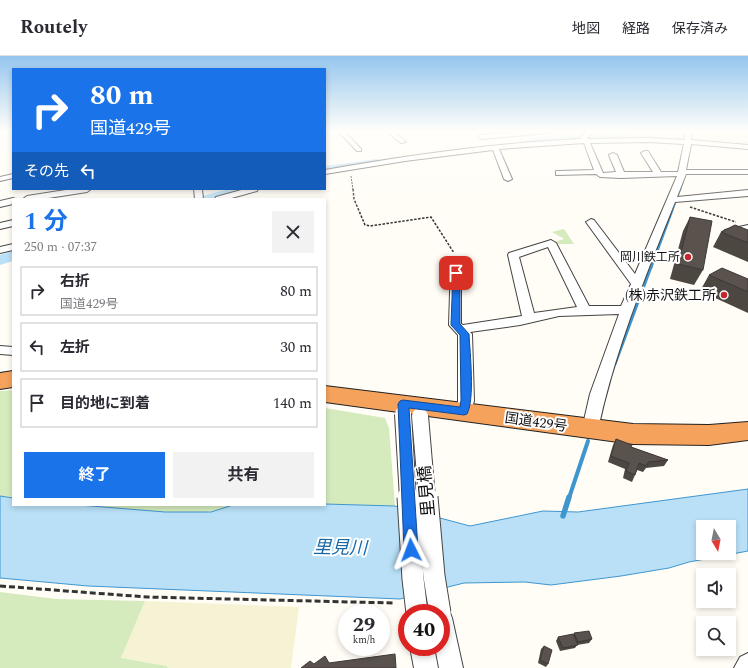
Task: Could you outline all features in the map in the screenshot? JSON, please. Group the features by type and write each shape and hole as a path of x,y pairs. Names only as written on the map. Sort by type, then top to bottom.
{"highway":[{"path":"0,381 12,379"},
{"name":"国道429号","path":"326,394 412,410 464,411 633,434 672,436 708,435 748,431"}],"street":[{"path":"326,164 336,168 350,168 408,160"},
{"path":"500,160 508,179"},
{"path":"593,160 598,172 603,176 748,172"},
{"path":"614,160 621,176"},
{"path":"649,160 658,174"},
{"path":"590,429 598,394 626,310 675,199 684,173 686,160"},
{"path":"326,172 336,168"},
{"path":"559,173 598,172"},
{"path":"0,179 12,176"},
{"path":"33,198 81,190"},
{"path":"222,198 250,190"},
{"path":"675,199 748,193"},
{"path":"0,204 12,201"},
{"path":"591,222 637,284"},
{"path":"0,226 12,223"},
{"path":"728,232 745,226"},
{"path":"529,318 513,255 551,242 584,309"},
{"path":"0,250 12,247"},
{"path":"456,260 456,325 465,334 466,400 464,411"},
{"path":"460,330 584,309 626,310"},
{"path":"0,350 12,351"},
{"name":"里見橋","path":"412,410 413,579 416,604"},
{"name":"里見橋","path":"412,410 439,604"},
{"path":"424,656 426,668"},
{"path":"449,656 451,668"}],"path":[{"path":"350,168 354,199 365,225 370,226 431,217 454,253 456,260"},
{"path":"688,207 745,226"},
{"path":"0,586 50,592 190,598 393,603"}],"shaded area":[{"path":"145,601 299,607 291,668 168,668 167,666 121,658"}],"green space":[{"path":"564,229 574,244 556,244 554,242 564,239 552,232"},
{"path":"12,390 12,498 0,496 0,391"},
{"path":"326,408 385,418 389,428 395,506 326,504"},
{"path":"88,506 230,506 220,510 203,512 182,513 135,511"},
{"path":"0,592 56,599 145,601 121,658 167,666 168,668 0,668"}],"water":[{"name":"里見川","path":"748,489 748,551 736,553 736,520 696,520 696,560 700,560 669,568 551,585 525,582 464,583 400,599 88,586 0,578 0,496 12,498 12,506 91,506 165,512 211,512 230,506 326,506 326,504 395,506 470,526 543,511 578,512"}],"building":[{"path":"690,217 712,221 703,270 678,264"},
{"path":"735,225 748,230 748,243 721,232"},
{"path":"722,268 748,279 748,292 709,275"},
{"path":"616,439 632,445 631,447 668,460 648,462 647,466 639,463 635,475 626,471 629,463 611,456"},
{"path":"589,631 592,639 578,642 574,633"},
{"path":"573,634 578,645 563,648 558,637"},
{"path":"544,646 552,650 548,664 540,660"},
{"path":"395,654 396,668 301,668 310,661 314,664 325,656 329,663 390,656 390,655"}],"waterway":[{"path":"326,169 377,162"},
{"path":"680,190 683,181"},
{"path":"651,268 680,189"},
{"path":"211,198 239,190"},
{"path":"0,260 12,256"},
{"path":"615,364 651,267"},
{"path":"569,498 588,441"},
{"path":"563,516 569,497"}],"place":[{"name":"岡川鉄工所","path":"688,257"},
{"name":"(株)赤沢鉄工所","path":"724,295"}],"route":[{"path":"411,550 403,404 464,411 466,400 465,334 456,325 456,273"}]}
